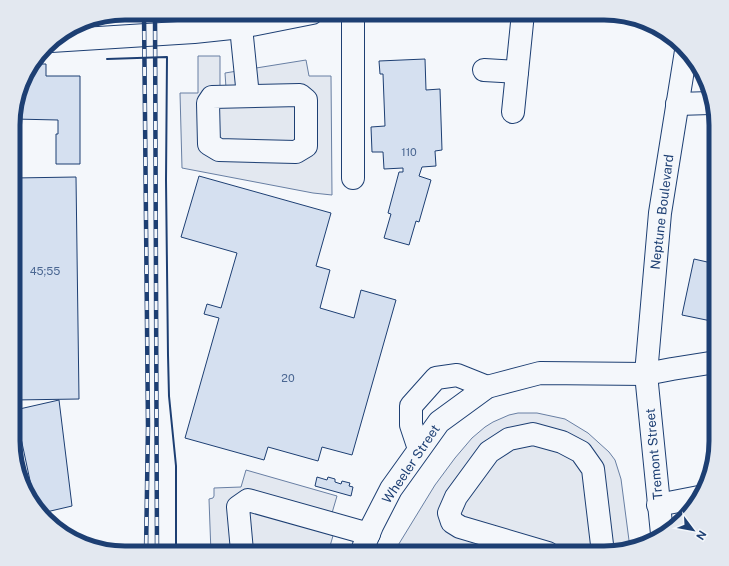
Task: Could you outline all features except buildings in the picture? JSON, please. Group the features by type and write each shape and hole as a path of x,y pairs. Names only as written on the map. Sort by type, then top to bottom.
{"main road":[{"path":"65,39 199,22 241,27 276,20"},
{"path":"353,178 354,20"},
{"path":"513,112 522,20"},
{"path":"241,27 248,96"},
{"name":"Neptune Boulevard","path":"646,374 660,213 685,58"},
{"path":"484,70 517,72"},
{"path":"300,95 306,100 306,146 296,152 219,150 209,144 208,103 212,97 248,96 300,95"},
{"path":"677,104 706,103"},
{"name":"Wheeler Street","path":"365,544 391,489 439,422 486,387 540,374 646,374 672,368 709,363"},
{"name":"Tremont Street","path":"646,374 661,529"},
{"path":"419,449 411,425 411,406 436,378 457,376 486,387"},
{"path":"524,546 460,527 452,522 449,513 456,497 489,452 509,439 533,434 562,442 581,452 593,469 602,546"},
{"path":"658,505 691,499"},
{"path":"242,546 238,508 248,500 365,544"}],"shaded area":[{"path":"198,56 220,56 220,88 226,88 225,73 306,60 309,76 331,76 332,195 313,193 182,168 180,93 198,93"},
{"path":"518,413 537,413 565,419 588,433 609,452 615,460 621,479 629,542 604,546 398,546 435,485 472,438 493,422"},
{"path":"246,470 337,496 332,513 339,515 330,546 211,546 209,499 213,498 214,496 214,488 241,487"}],"railway":[{"path":"144,20 148,426 146,546"},
{"path":"155,20 157,546"}],"wall":[{"path":"107,59 167,57 166,180 168,355 169,396 176,466 176,546"}]}
